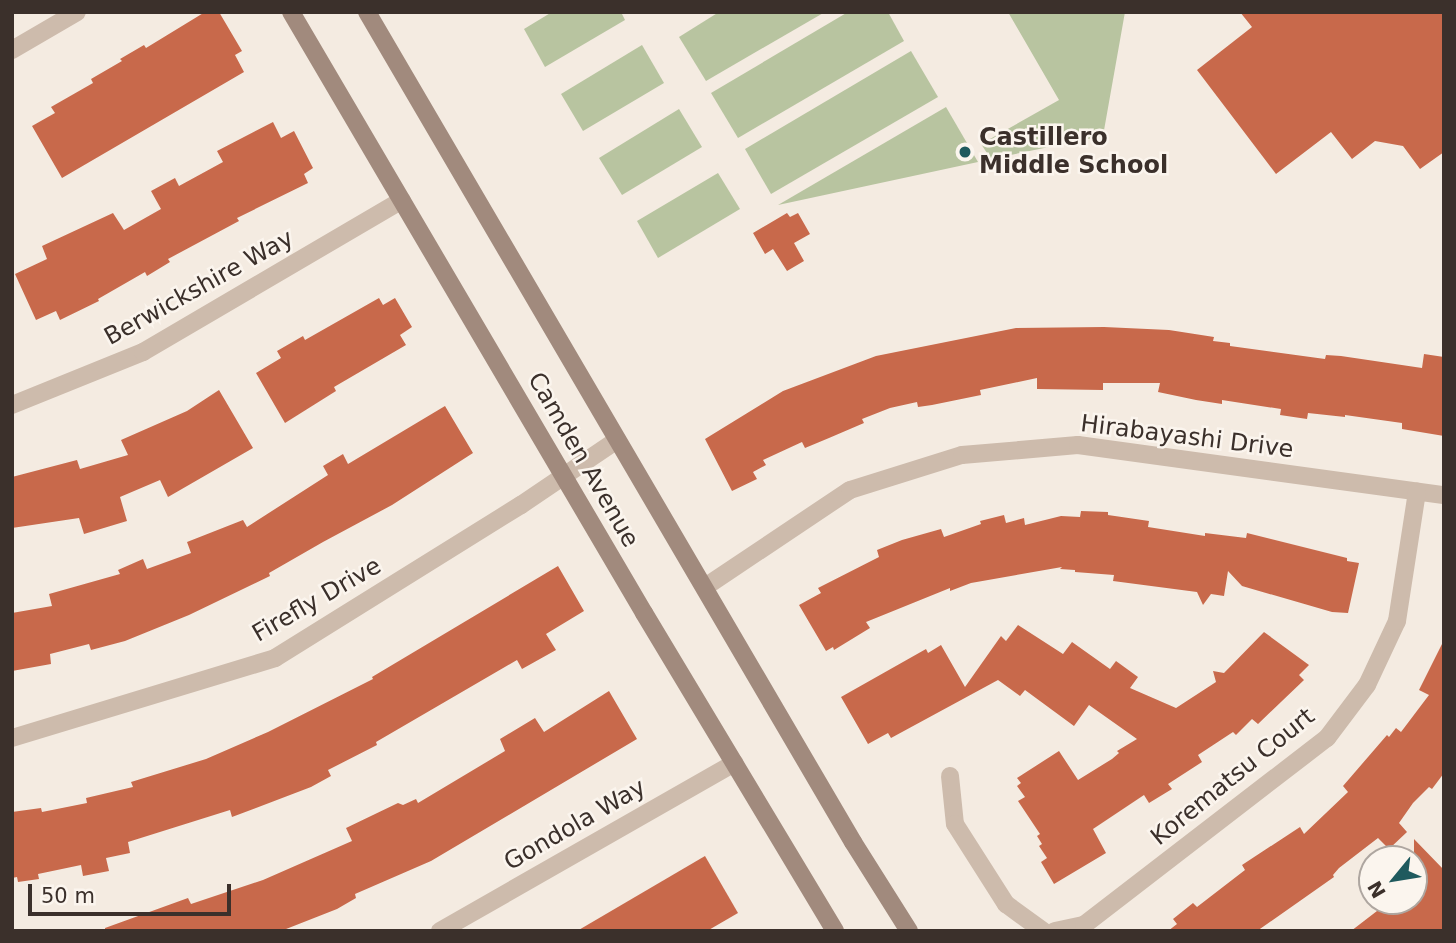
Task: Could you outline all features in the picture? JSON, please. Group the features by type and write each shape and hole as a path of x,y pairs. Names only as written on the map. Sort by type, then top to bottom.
{"main road":[{"name":"Camden Avenue","path":"291,12 835,931"},
{"name":"Camden Avenue","path":"367,12 853,842 909,931"}],"street":[{"path":"12,50 77,12"},
{"name":"Berwickshire Way","path":"12,405 143,352 402,201"},
{"name":"Firefly Drive","path":"12,738 275,658 617,440"},
{"name":"Hirabayashi Drive","path":"705,587 850,490 962,455 1078,445 1444,495"},
{"name":"Korematsu Court","path":"1055,931 1084,926 1326,738 1367,685 1397,621 1417,492"},
{"name":"Gondola Way","path":"440,931 734,763"},
{"path":"950,776 955,824 1006,904 1043,931"}],"green space":[{"path":"552,12 621,12 625,20 545,67 524,29"},
{"path":"719,12 825,12 706,81 679,37"},
{"path":"848,12 888,12 904,41 738,138 711,93"},
{"path":"1008,12 1125,12 1103,136 991,159 981,144 1059,100"},
{"path":"642,45 664,83 583,131 561,94"},
{"path":"911,51 938,97 771,194 745,149"},
{"path":"946,107 978,162 778,205"},
{"path":"679,109 702,147 622,195 599,158"},
{"path":"718,173 740,209 658,258 637,221"}],"building":[{"path":"205,12 219,12 242,51 235,55 244,72 62,178 32,126 55,113 51,107 93,83 91,79 122,61 120,59 144,45 146,48"},
{"path":"1240,12 1444,12 1444,152 1420,169 1403,146 1375,141 1352,159 1331,132 1276,174 1197,70 1252,27"},
{"path":"273,122 281,138 294,131 313,168 304,174 308,183 237,218 239,221 168,259 170,262 147,276 145,272 98,299 99,301 60,320 56,311 36,320 15,274 47,259 42,246 113,213 124,230 161,209 151,191 175,178 179,186 223,162 217,151"},
{"path":"787,213 790,217 798,213 810,234 794,243 804,261 787,271 773,249 765,254 753,233"},
{"path":"379,298 383,305 395,298 412,327 400,335 406,345 334,387 336,391 285,423 256,373 281,358 277,351 303,336 305,340"},
{"path":"1104,327 1169,330 1214,337 1213,341 1230,343 1230,346 1325,359 1326,355 1341,356 1422,368 1424,354 1444,357 1444,436 1402,429 1402,423 1308,413 1307,419 1280,415 1281,409 1222,400 1222,404 1196,400 1158,392 1160,383 1103,383 1103,390 1037,389 1037,378 980,390 981,395 932,405 918,407 917,402 890,408 862,419 864,423 805,448 802,442 763,460 766,465 753,472 757,479 732,491 705,439 783,391 876,356 1016,328"},
{"path":"219,390 253,448 168,497 160,480 120,497 127,521 84,534 79,518 12,528 12,477 77,460 80,469 128,455 121,440 187,411"},
{"path":"445,406 473,453 392,505 269,573 270,576 189,615 125,641 91,650 89,644 50,654 51,664 12,671 12,613 52,606 49,594 120,574 118,570 143,559 147,569 191,553 187,542 243,520 247,527 328,475 323,466 343,454 348,464"},
{"path":"1081,511 1108,512 1108,515 1149,521 1148,527 1205,536 1205,533 1246,538 1247,533 1347,558 1347,561 1359,563 1348,613 1332,612 1242,586 1228,571 1224,596 1211,594 1203,605 1197,592 1113,581 1114,575 1075,572 1060,569 1062,567 971,583 950,591 950,588 866,622 870,628 834,650 833,647 826,651 799,605 821,593 818,588 879,557 877,550 902,540 941,529 944,537 981,524 980,521 1004,515 1006,523 1024,518 1025,525 1061,516 1080,517"},
{"path":"558,566 584,611 546,634 556,650 522,669 517,660 376,742 377,745 328,770 331,776 311,787 232,817 230,810 128,842 130,853 106,858 109,871 83,876 81,865 38,874 39,879 18,882 17,877 12,878 12,812 41,808 42,812 87,803 86,798 133,787 131,782 206,759 268,732 373,679 372,677"},
{"path":"1018,625 1063,654 1072,642 1110,669 1116,661 1138,677 1130,688 1176,708 1216,682 1213,671 1224,673 1264,632 1309,665 1299,675 1304,680 1258,724 1252,719 1236,735 1233,732 1198,755 1202,762 1168,784 1172,789 1149,803 1144,795 1093,829 1106,853 1054,884 1041,862 1047,858 1039,846 1042,844 1037,836 1040,834 1018,801 1025,797 1017,786 1021,783 1017,778 1059,751 1078,780 1112,759 1119,753 1117,751 1137,739 1089,705 1074,726 1025,690 1020,696 998,680 891,738 888,733 868,744 841,697 926,649 928,653 941,645 965,687 1001,636 1006,641"},
{"path":"1444,640 1444,773 1432,789 1429,787 1413,803 1399,823 1407,832 1393,845 1385,845 1378,838 1369,845 1358,845 1358,853 1339,868 1334,877 1257,931 1168,931 1177,924 1173,919 1193,903 1197,907 1245,870 1242,865 1300,827 1304,834 1348,792 1343,786 1387,735 1389,737 1396,728 1401,732 1429,695 1419,690"},
{"path":"609,691 637,739 431,861 355,894 356,898 337,909 281,931 105,931 105,928 188,898 191,904 263,880 352,841 346,828 398,803 403,805 416,799 418,803 505,751 500,739 535,718 544,732"},
{"path":"1428,853 1444,870 1444,931 1351,931 1372,915 1428,915"},
{"path":"705,856 738,913 707,931 577,931"}],"place":[{"name":"Castillero Middle School","path":"965,152"}]}
